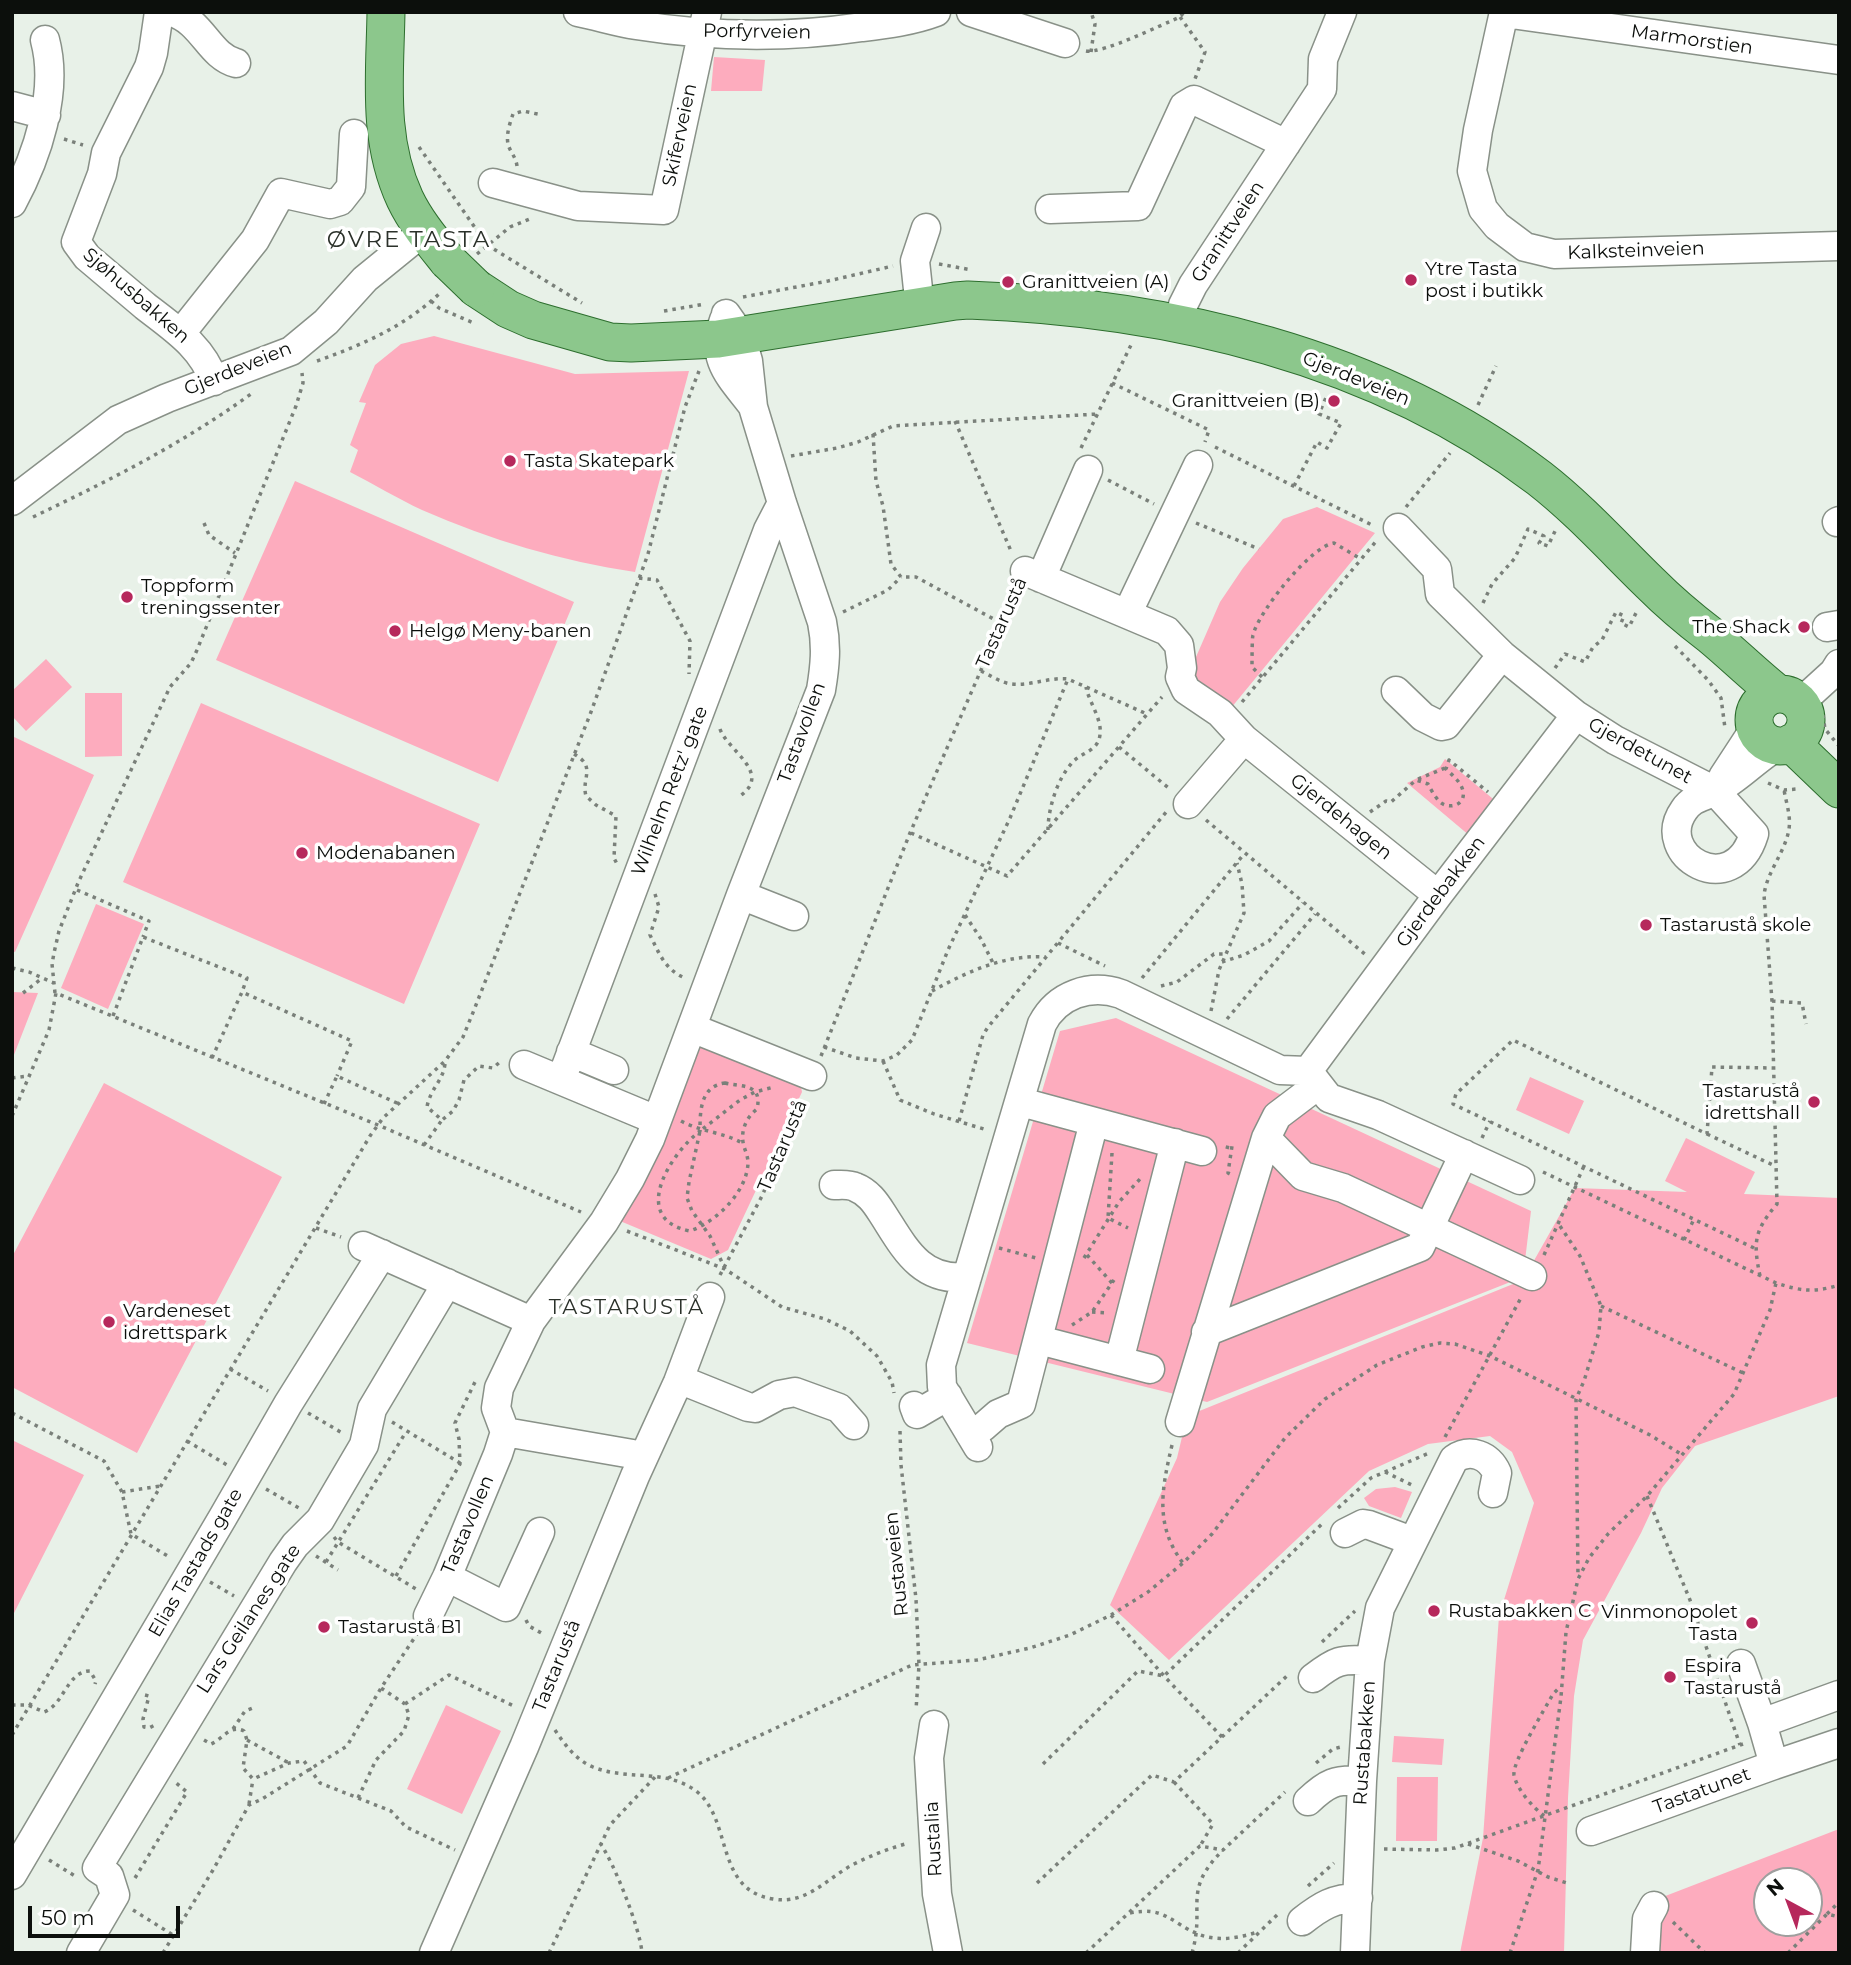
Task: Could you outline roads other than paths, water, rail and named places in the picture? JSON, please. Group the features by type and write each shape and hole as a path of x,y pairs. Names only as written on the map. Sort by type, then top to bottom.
{"main road":[{"path":"386,12 383,112 387,140 402,190 424,231"},
{"name":"Gjerdeveien","path":"424,231 459,275 508,309 533,320 587,321 609,329 722,326 856,298 927,291 1054,305 1179,323 1317,360 1360,377 1459,424 1538,478 1562,498 1676,627 1703,643 1738,686 1839,789"},
{"name":"Gjerdeveien","path":"1778,724 1839,765"}],"street":[{"name":"Sjøhusbakken","path":"159,12 155,46 149,67 107,153 102,174 76,242 87,257 181,333 201,353 214,381"},
{"path":"172,12 190,19 220,55 236,63"},
{"name":"Porfyrveien","path":"578,12 636,25 705,22 790,35 824,33 920,18 936,12"},
{"path":"971,12 1065,43"},
{"name":"Granittveien","path":"1179,323 1183,305 1193,285 1322,89 1323,59 1342,12"},
{"name":"Marmorstien","path":"1504,13 1839,60"},
{"name":"Kalksteinveien","path":"1504,13 1478,130 1472,171 1483,209 1497,226 1525,247 1554,254 1839,246"},
{"name":"Skiferveien","path":"502,186 578,206 664,210 705,22"},
{"path":"12,203 42,132 46,115 48,60 45,40"},
{"path":"1050,209 1138,205 1184,107 1194,100 1286,144"},
{"path":"12,106 46,115"},
{"path":"181,333 255,240 281,193 330,204 346,196 351,187 354,134"},
{"path":"926,228 927,291"},
{"name":"Gjerdeveien","path":"18,512 118,420 167,398 291,351 326,322 365,279 424,231"},
{"name":"Tastavollen","path":"428,1616 447,1577 505,1432 500,1422 496,1398 499,1388 531,1321 604,1222 630,1179 692,1028 740,895 821,690 826,642 822,622 753,407 723,366 722,326"},
{"path":"1084,462 1033,575 1127,614 1198,466"},
{"name":"Wilhelm Retz' gate","path":"561,1080 768,530 782,503"},
{"name":"Gjerdetunet","path":"1390,525 1437,569 1440,594 1502,655 1576,715 1615,740 1715,791 1778,724"},
{"name":"Gjerdehagen","path":"1127,614 1167,631 1179,645 1182,668 1180,677 1186,690 1438,895"},
{"path":"1396,691 1423,717 1441,726 1446,725 1502,655"},
{"path":"1778,724 1834,672 1839,664"},
{"name":"Gjerdebakken","path":"1180,1422 1266,1138 1277,1116 1313,1078 1438,895 1576,715"},
{"path":"1184,801 1238,731"},
{"path":"740,895 794,916"},
{"path":"1105,1124 1044,1341 1021,1404 998,1414 983,1427 974,1440 942,1387 941,1365 1046,1017 1062,1000 1090,990 1112,990 1280,1070 1313,1078 1329,1098 1472,1148 1530,1175"},
{"path":"692,1028 809,1084"},
{"path":"571,1052 614,1070"},
{"path":"524,1065 656,1120"},
{"path":"1021,1102 1202,1152"},
{"path":"1266,1138 1303,1176 1343,1188 1532,1276"},
{"path":"1119,1361 1159,1206 1172,1142"},
{"path":"1206,1332 1420,1247 1472,1148"},
{"path":"834,1185 854,1186 868,1194 915,1261 930,1272 947,1278 967,1277"},
{"name":"Elias Tastads gate","path":"12,1875 223,1517 372,1250 447,1283"},
{"path":"447,1283 531,1321"},
{"name":"Lars Geilanes gate","path":"81,1953 115,1895 108,1875 97,1868 283,1562 295,1545 320,1520 364,1445 372,1409 447,1283"},
{"name":"Tastarustå","path":"434,1953 537,1716 644,1456 678,1382 710,1297"},
{"path":"1044,1341 1150,1369"},
{"path":"678,1382 691,1384 755,1408 779,1395 795,1391 839,1408 854,1425"},
{"path":"903,1410 917,1414 947,1396"},
{"path":"505,1432 644,1456"},
{"name":"Rustabakken","path":"1355,1953 1370,1661 1380,1608 1450,1464 1465,1452 1481,1456 1494,1466 1497,1473 1493,1493"},
{"path":"1334,1523 1369,1525 1412,1541"},
{"path":"447,1577 515,1612 540,1532"},
{"path":"1307,1665 1346,1659 1370,1661"},
{"name":"Tastatunet","path":"1591,1831 1774,1765 1755,1734 1741,1664"},
{"path":"1755,1734 1839,1695"},
{"name":"Rustalia","path":"925,1719 937,1894 948,1953"},
{"path":"1774,1765 1839,1743"},
{"path":"1300,1793 1331,1783 1362,1781"},
{"path":"1302,1921 1321,1906 1334,1900 1359,1898"},
{"path":"1645,1953 1647,1919 1654,1906"}],"place":[{"name":"Ytre Tasta post i butikk","path":"1411,280"},
{"name":"Granittveien (A)","path":"1008,282"},
{"name":"Granittveien (B)","path":"1334,401"},
{"name":"Tasta Skatepark","path":"510,461"},
{"name":"Toppform treningssenter","path":"127,597"},
{"name":"The Shack","path":"1804,627"},
{"name":"Helgø Meny-banen","path":"395,631"},
{"name":"Modenabanen","path":"302,853"},
{"name":"Tastarustå skole","path":"1646,925"},
{"name":"Tastarustå idrettshall","path":"1814,1102"},
{"name":"Vardeneset idrettspark","path":"109,1322"},
{"name":"Rustabakken C","path":"1434,1611"},
{"name":"Vinmonopolet Tasta","path":"1752,1623"},
{"name":"Tastarustå B1","path":"324,1627"},
{"name":"Espira Tastarustå","path":"1670,1677"}],"district":[{"name":"ØVRE TASTA","path":"409,240"},
{"name":"TASTARUSTÅ","path":"627,1308"}]}
